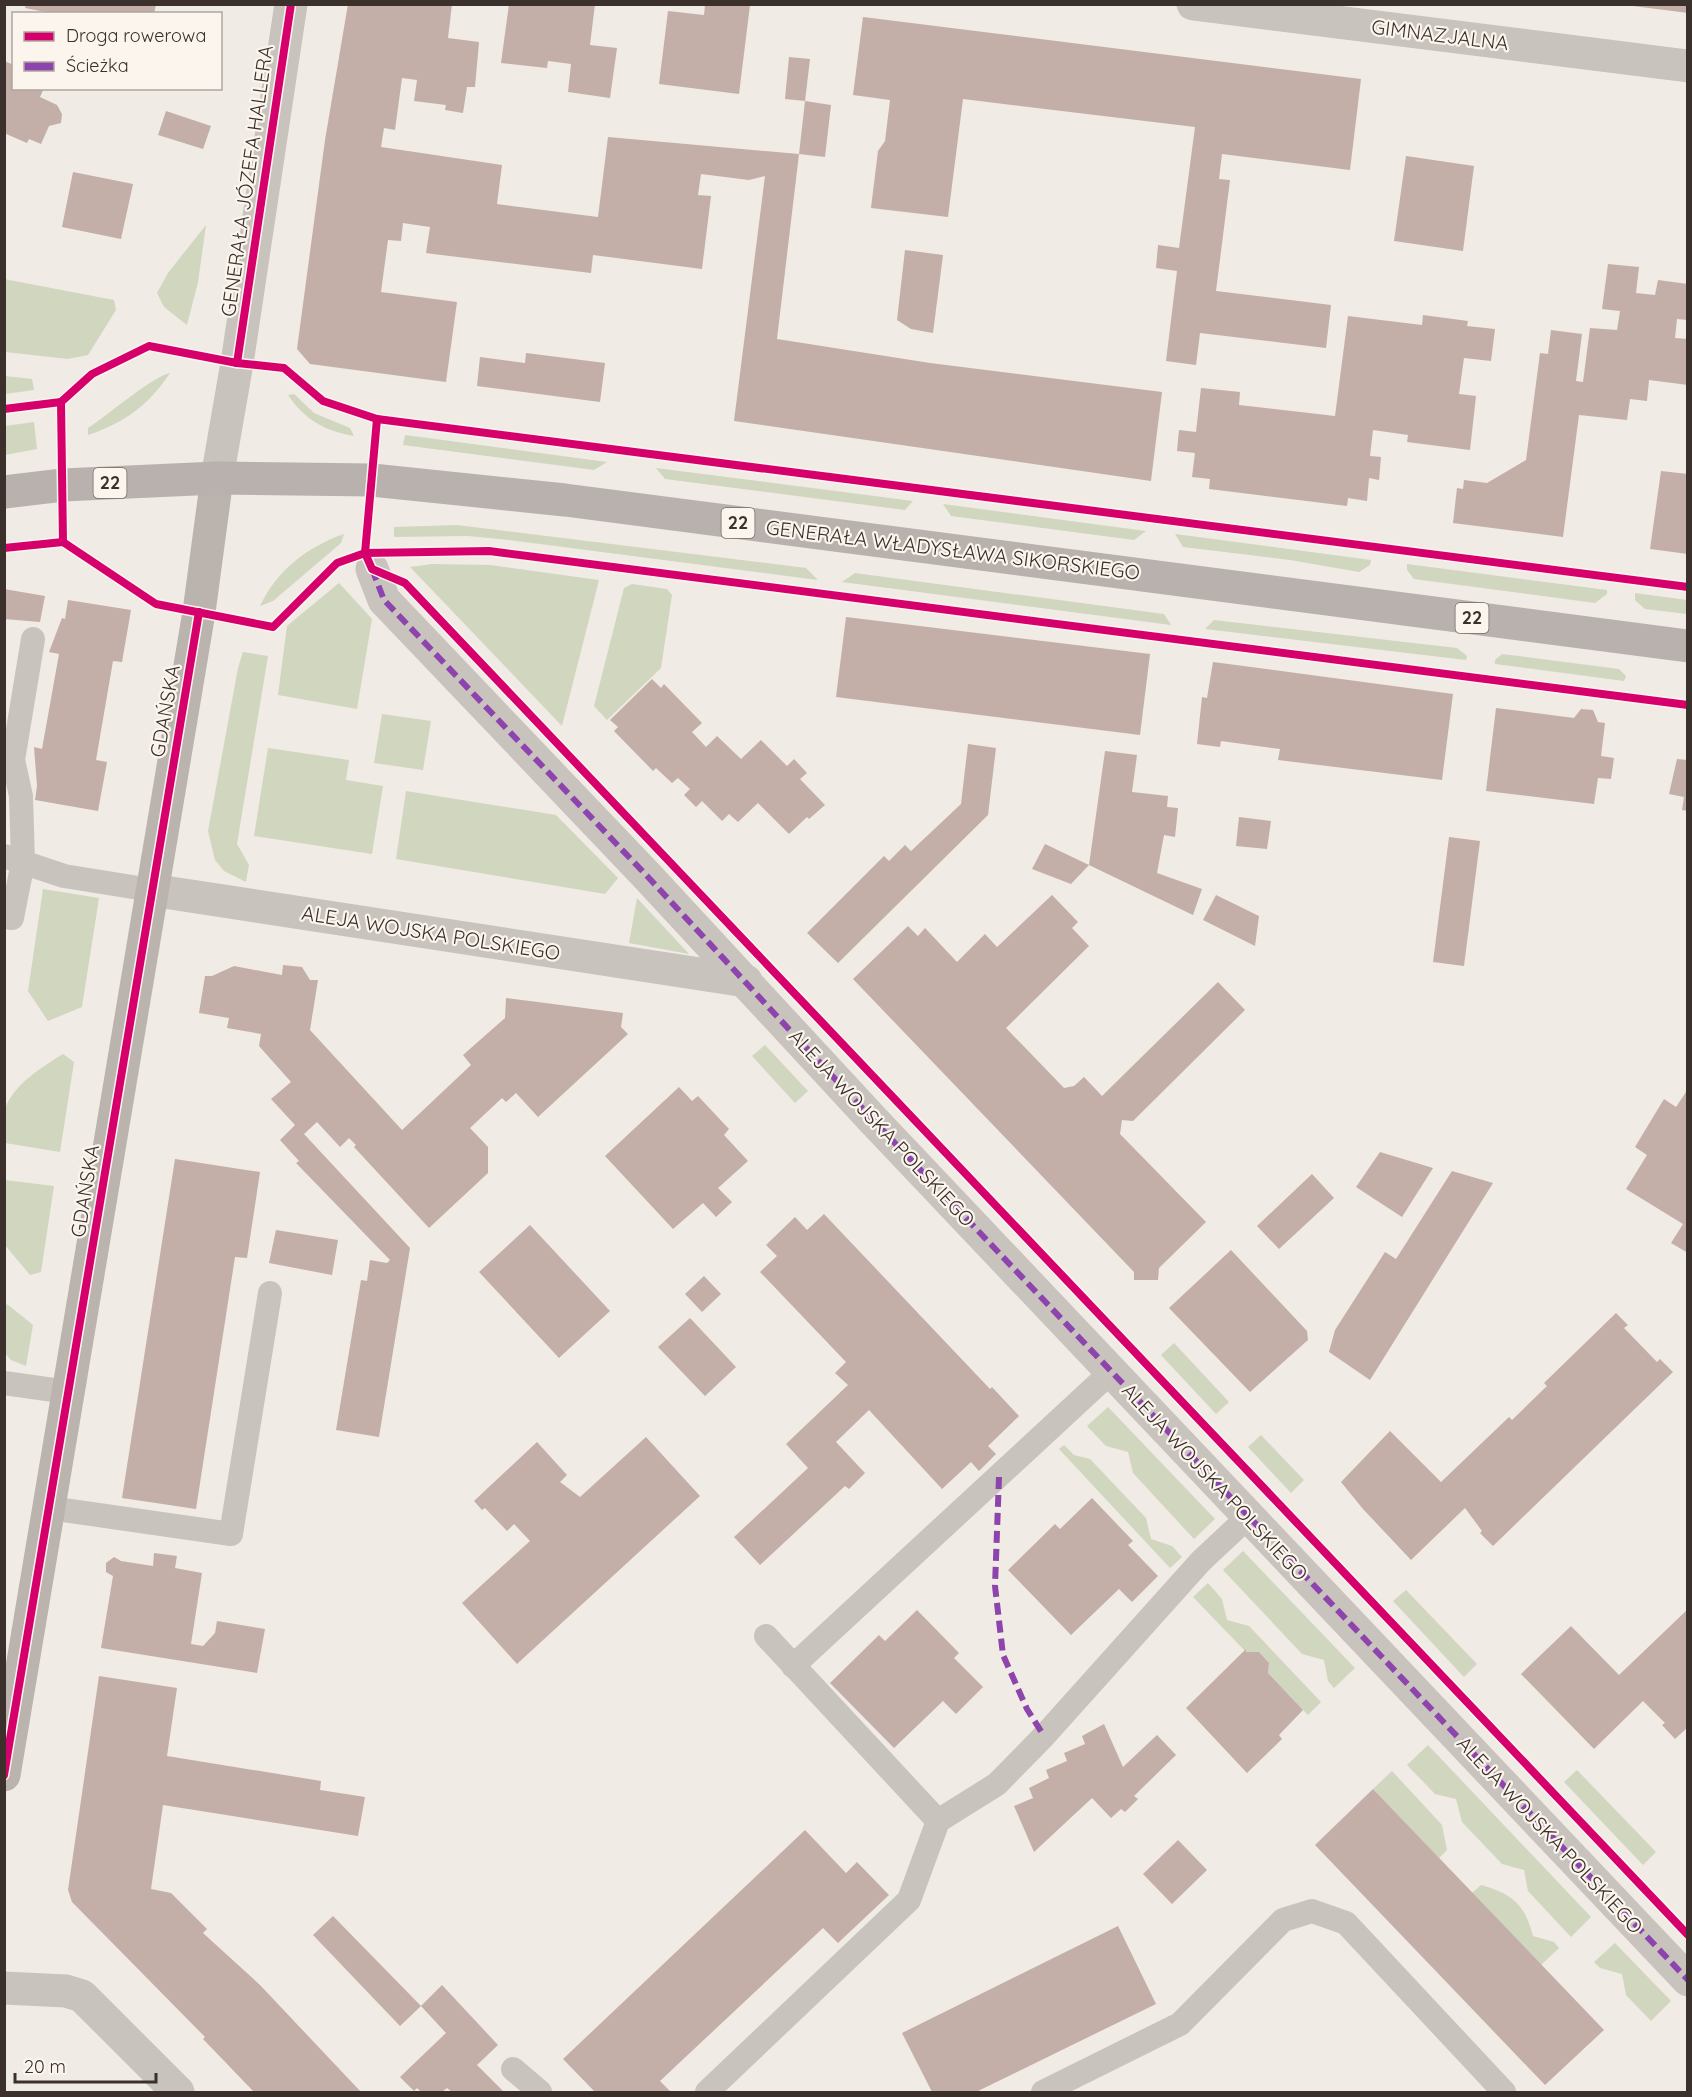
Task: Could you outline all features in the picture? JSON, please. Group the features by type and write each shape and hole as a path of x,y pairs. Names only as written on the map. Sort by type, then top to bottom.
{"main road":[{"name":"22","path":"4,492 63,485 217,478"},
{"name":"GENERAŁA WŁADYSŁAWA SIKORSKIEGO","path":"217,478 372,480 553,499 1688,646"},
{"name":"GDAŃSKA","path":"4,1775 151,890 200,612 217,478"}],"street":[{"name":"GENERAŁA JÓZEFA HALLERA","path":"217,478 237,363 291,4"},
{"name":"GIMNAZJALNA","path":"1192,4 1688,66"},
{"name":"ALEJA WOJSKA POLSKIEGO","path":"372,569 384,600 746,981 1248,1517 1688,1980"},
{"name":"ALEJA WOJSKA POLSKIEGO","path":"151,890 746,981"},
{"path":"4,1988 66,1991 82,1996 178,2092"}],"lane":[{"path":"4,917 12,918 14,859 21,796 13,760 33,639"},
{"path":"14,859 64,876 151,890"},
{"path":"49,1508 231,1534 270,1293"},
{"path":"794,1666 1111,1372"},
{"path":"4,1383 68,1392"},
{"path":"707,2092 909,1900 938,1821 997,1784 1044,1736 1201,1561 1248,1517"},
{"path":"766,1636 938,1821"},
{"path":"1043,2092 1180,2024 1283,1920 1312,1911 1346,1923 1504,2092"},
{"path":"513,2069 540,2092"}],"green space":[{"path":"206,225 198,282 187,325 164,307 157,293 168,273"},
{"path":"4,279 114,300 116,310 88,355 68,359 5,352"},
{"path":"170,373 135,412 113,425 88,435 88,428 153,381"},
{"path":"5,376 32,379 34,390 5,394"},
{"path":"294,394 314,413 350,428 354,436 316,423 301,411 288,395"},
{"path":"34,422 37,449 5,455 5,426"},
{"path":"405,435 607,462 594,470 403,445"},
{"path":"656,468 913,501 905,510 665,479"},
{"path":"943,504 1146,531 1134,540 951,516"},
{"path":"457,525 806,568 818,580 509,540 468,536 394,537 394,527"},
{"path":"344,534 341,543 273,601 260,606 275,581 294,561 330,539"},
{"path":"1175,534 1371,560 1370,565 1359,572 1290,560 1183,547"},
{"path":"432,564 490,565 599,580 562,726 410,567"},
{"path":"1407,564 1607,590 1607,594 1595,603 1414,579 1407,570"},
{"path":"855,573 1164,614 1171,625 842,582"},
{"path":"339,583 372,619 357,709 278,695 287,626"},
{"path":"632,584 667,589 672,595 661,668 607,720 594,706 624,588"},
{"path":"1635,593 1687,600 1687,614 1645,609 1635,600"},
{"path":"1214,620 1457,648 1467,656 1466,660 1205,629"},
{"path":"243,652 268,656 237,844 249,865 246,882 224,871 215,860 208,831 238,668"},
{"path":"1502,654 1619,669 1626,676 1624,681 1495,664 1495,660"},
{"path":"382,714 431,721 423,770 374,763"},
{"path":"268,748 349,760 346,780 383,786 372,854 254,836"},
{"path":"406,791 556,815 618,878 605,894 396,859"},
{"path":"43,889 99,898 82,1007 48,1021 28,991"},
{"path":"637,898 689,954 629,943"},
{"path":"765,1045 808,1091 795,1103 752,1056"},
{"path":"63,1054 74,1062 60,1152 5,1143 5,1109 14,1092 29,1077"},
{"path":"5,1180 54,1186 41,1272 30,1275 5,1245"},
{"path":"7,1304 33,1325 26,1366 11,1360 5,1353 5,1307"},
{"path":"1174,1343 1229,1402 1216,1414 1161,1355"},
{"path":"1108,1407 1215,1519 1194,1539 1133,1473 1128,1452 1106,1446 1087,1426"},
{"path":"1261,1435 1304,1480 1291,1493 1248,1447"},
{"path":"1064,1445 1074,1455 1090,1459 1146,1518 1151,1539 1172,1546 1182,1557 1170,1568 1059,1449"},
{"path":"1243,1551 1355,1668 1334,1688 1328,1681 1324,1660 1302,1654 1223,1570"},
{"path":"1208,1583 1222,1599 1227,1620 1249,1626 1321,1702 1308,1715 1268,1673 1269,1663 1259,1652 1246,1652 1193,1597"},
{"path":"1406,1590 1477,1664 1464,1677 1393,1601"},
{"path":"1428,1745 1591,1917 1571,1937 1528,1891 1524,1870 1502,1864 1462,1822 1456,1799 1435,1794 1407,1765"},
{"path":"1577,1770 1656,1852 1643,1865 1564,1782"},
{"path":"1392,1771 1442,1825 1447,1850 1439,1858 1373,1789"},
{"path":"1481,1885 1501,1892 1516,1902 1526,1916 1533,1936 1554,1942 1559,1948 1541,1965 1472,1893"},
{"path":"1615,1943 1671,2001 1651,2021 1626,1995 1622,1974 1600,1968 1594,1962"}],"building":[{"path":"26,4 156,4 154,12 45,12 25,8"},
{"path":"348,4 452,4 448,38 479,42 475,87 467,87 463,113 445,110 446,105 414,101 417,80 402,78 395,130 384,128 381,147 502,165 497,204 598,217 608,137 799,154 777,339 930,363 1162,392 1151,481 734,421 765,176 749,180 701,174 698,195 711,196 702,269 593,255 591,273 426,253 430,227 403,223 401,241 388,240 381,292 457,302 446,382 310,364 297,349 325,140"},
{"path":"509,4 595,4 590,45 617,48 610,98 568,92 571,64 548,61 547,68 501,63"},
{"path":"1633,4 1688,4 1688,13 1633,6"},
{"path":"705,5 750,5 739,94 659,84 668,11 704,15"},
{"path":"863,17 1361,79 1350,170 1222,154 1219,179 1230,180 1216,291 1331,305 1326,348 1200,333 1196,365 1166,361 1177,271 1156,268 1158,245 1179,248 1195,127 963,99 948,217 871,208 878,151 885,141 890,100 853,95"},
{"path":"789,57 810,59 805,101 785,99"},
{"path":"4,61 12,64 12,90 43,90 40,97 57,105 62,114 61,123 49,126 41,144 29,139 27,143 4,133"},
{"path":"805,101 831,105 825,157 799,154"},
{"path":"166,111 211,126 203,149 158,135"},
{"path":"1406,156 1474,166 1463,251 1394,241"},
{"path":"73,172 133,184 121,239 62,227"},
{"path":"905,250 943,255 933,333 911,329 897,320"},
{"path":"1608,264 1639,267 1636,293 1655,295 1658,280 1688,284 1688,320 1677,319 1675,338 1688,339 1688,385 1649,380 1647,401 1630,399 1627,420 1579,415 1563,537 1453,523 1457,488 1463,489 1464,480 1487,483 1526,460 1540,353 1548,354 1551,330 1582,334 1576,381 1583,382 1590,328 1617,330 1620,311 1602,309"},
{"path":"1423,315 1468,321 1467,326 1495,329 1491,361 1464,358 1459,394 1476,396 1470,450 1407,442 1408,435 1373,430 1370,456 1381,457 1379,480 1369,478 1367,501 1348,498 1347,506 1209,489 1210,479 1192,477 1195,453 1177,451 1179,430 1196,432 1201,388 1240,392 1239,405 1335,416 1348,316 1422,325"},
{"path":"526,353 605,363 600,402 477,386 480,357 525,363"},
{"path":"1661,471 1688,474 1688,554 1650,549"},
{"path":"4,589 45,596 40,622 4,619"},
{"path":"68,600 131,610 122,662 113,661 96,760 107,762 98,811 35,800 37,786 34,747 42,749 59,654 49,652 62,618 65,619"},
{"path":"846,617 1150,654 1140,735 836,697"},
{"path":"1213,662 1453,694 1442,780 1278,760 1280,749 1221,741 1220,747 1197,744 1202,697 1207,698"},
{"path":"652,679 661,688 664,684 702,723 692,732 706,747 717,736 741,759 761,740 787,766 794,759 807,773 800,779 825,805 809,819 807,817 789,834 758,803 738,822 729,814 722,821 702,801 696,807 684,795 690,789 678,778 672,783 656,768 653,771 614,731 618,727 610,720"},
{"path":"1496,708 1574,718 1581,709 1593,710 1598,722 1605,723 1601,756 1614,758 1611,779 1598,778 1594,804 1486,791"},
{"path":"968,744 996,748 988,815 838,963 807,933 884,856 889,861 905,845 911,851 961,804"},
{"path":"1105,751 1137,755 1132,792 1168,796 1167,807 1178,808 1175,837 1164,835 1157,873 1202,889 1193,915 1089,865"},
{"path":"1677,759 1688,760 1688,811 1682,810 1684,797 1669,794"},
{"path":"1239,817 1271,821 1267,849 1236,846"},
{"path":"1449,837 1480,841 1464,966 1433,962"},
{"path":"1045,844 1089,865 1071,884 1032,869"},
{"path":"1052,895 1078,922 1072,928 1089,946 1006,1028 1064,1088 1074,1086 1084,1077 1102,1096 1218,982 1245,1010 1133,1121 1122,1120 1120,1134 1206,1222 1159,1268 1158,1280 1134,1280 1134,1272 853,979 908,926 918,936 925,928 957,962 985,934 997,947"},
{"path":"1216,895 1259,916 1255,946 1203,920"},
{"path":"283,965 302,967 310,980 318,980 310,1030 402,1130 471,1065 463,1055 505,1018 506,998 623,1013 621,1027 628,1034 538,1117 516,1093 506,1102 502,1098 470,1128 488,1147 488,1173 429,1228 354,1147 356,1145 349,1138 340,1147 317,1122 304,1134 410,1248 379,1437 336,1430 361,1280 367,1281 370,1260 387,1263 390,1260 296,1163 299,1161 280,1140 295,1125 271,1099 291,1082 259,1046 261,1034 227,1028 229,1018 199,1013 205,976 212,976 234,966 282,975"},
{"path":"679,1087 692,1101 698,1096 729,1129 724,1135 748,1161 718,1188 732,1202 716,1217 703,1203 673,1229 605,1156"},
{"path":"1688,1089 1688,1253 1671,1243 1683,1224 1626,1189 1647,1155 1635,1147 1664,1099 1676,1107"},
{"path":"1380,1152 1433,1168 1402,1217 1356,1187"},
{"path":"175,1159 260,1172 247,1258 235,1257 196,1509 122,1498"},
{"path":"1452,1171 1493,1183 1370,1380 1329,1352 1335,1330 1385,1252 1396,1259"},
{"path":"1312,1174 1334,1198 1279,1249 1257,1226"},
{"path":"824,1214 990,1389 992,1387 1019,1416 988,1446 996,1454 979,1471 971,1462 942,1489 869,1410 836,1442 865,1473 849,1489 845,1486 760,1565 734,1537 808,1468 786,1444 848,1385 835,1373 846,1362 760,1272 777,1256 766,1245 795,1217 807,1230"},
{"path":"530,1225 610,1311 559,1358 479,1272"},
{"path":"276,1230 338,1240 332,1275 269,1263"},
{"path":"1231,1250 1307,1331 1308,1340 1250,1392 1169,1308"},
{"path":"704,1276 721,1294 702,1312 685,1294"},
{"path":"1616,1313 1628,1325 1624,1328 1657,1362 1660,1359 1673,1372 1493,1546 1480,1533 1482,1531 1465,1508 1411,1560 1341,1482 1390,1431 1441,1482 1509,1417 1512,1420 1547,1386 1544,1383"},
{"path":"690,1318 736,1367 705,1396 658,1347"},
{"path":"646,1437 700,1496 517,1664 462,1603 530,1541 514,1524 507,1531 485,1508 482,1510 474,1501 537,1442 567,1475 560,1482 580,1497"},
{"path":"1092,1498 1133,1541 1128,1545 1158,1576 1132,1602 1119,1589 1071,1635 1008,1570 1055,1524 1060,1529"},
{"path":"154,1553 177,1556 175,1568 202,1573 191,1644 203,1646 215,1633 217,1621 265,1629 257,1673 101,1648 113,1576 106,1572 106,1563 114,1557 121,1561 153,1566"},
{"path":"1688,1609 1688,1727 1675,1739 1662,1725 1665,1723 1643,1701 1594,1749 1521,1674 1571,1626 1619,1675"},
{"path":"917,1610 959,1653 954,1658 983,1687 956,1714 943,1701 894,1748 830,1683 879,1635 885,1641"},
{"path":"1246,1649 1246,1652 1259,1652 1269,1663 1268,1673 1303,1710 1279,1735 1282,1739 1247,1773 1186,1708"},
{"path":"99,1676 177,1688 167,1756 321,1781 320,1790 365,1797 358,1836 163,1805 151,1889 171,1893 207,1929 203,1933 260,1985 361,2092 254,2092 203,2039 205,2037 72,1902 68,1890"},
{"path":"1104,1724 1123,1767 1157,1735 1176,1755 1134,1796 1138,1799 1125,1812 1121,1809 1111,1818 1092,1798 1034,1852 1014,1806 1033,1798 1029,1788 1049,1778 1046,1770 1067,1761 1064,1753 1085,1744 1082,1736"},
{"path":"1373,1789 1604,2030 1545,2085 1315,1845"},
{"path":"805,1830 846,1873 857,1862 889,1895 838,1943 823,1928 660,2081 671,2092 595,2092 563,2059"},
{"path":"1178,1840 1207,1870 1172,1904 1143,1874"},
{"path":"333,1916 421,2006 400,2026 313,1935"},
{"path":"1118,1926 1156,2004 976,2092 932,2092 902,2033"},
{"path":"442,1985 498,2045 477,2065 504,2092 452,2092 447,2088 442,2092 421,2092 417,2088 414,2091 400,2077 446,2033 421,2006"}],"marked path":[{"path":"372,569 384,600 1688,1980"},
{"path":"999,1477 995,1586 1003,1655 1027,1709 1044,1736"}],"cycle path":[{"path":"237,363 291,4"},
{"path":"4,409 61,402 92,374 149,346 237,363 284,368 323,401 377,419 1688,587"},
{"path":"61,402 63,542"},
{"path":"377,419 365,553 372,569 405,583 1688,1935"},
{"path":"4,548 63,542 156,604 273,627 337,563 365,553 489,551 1688,705"},
{"path":"4,1775 199,612"}]}
